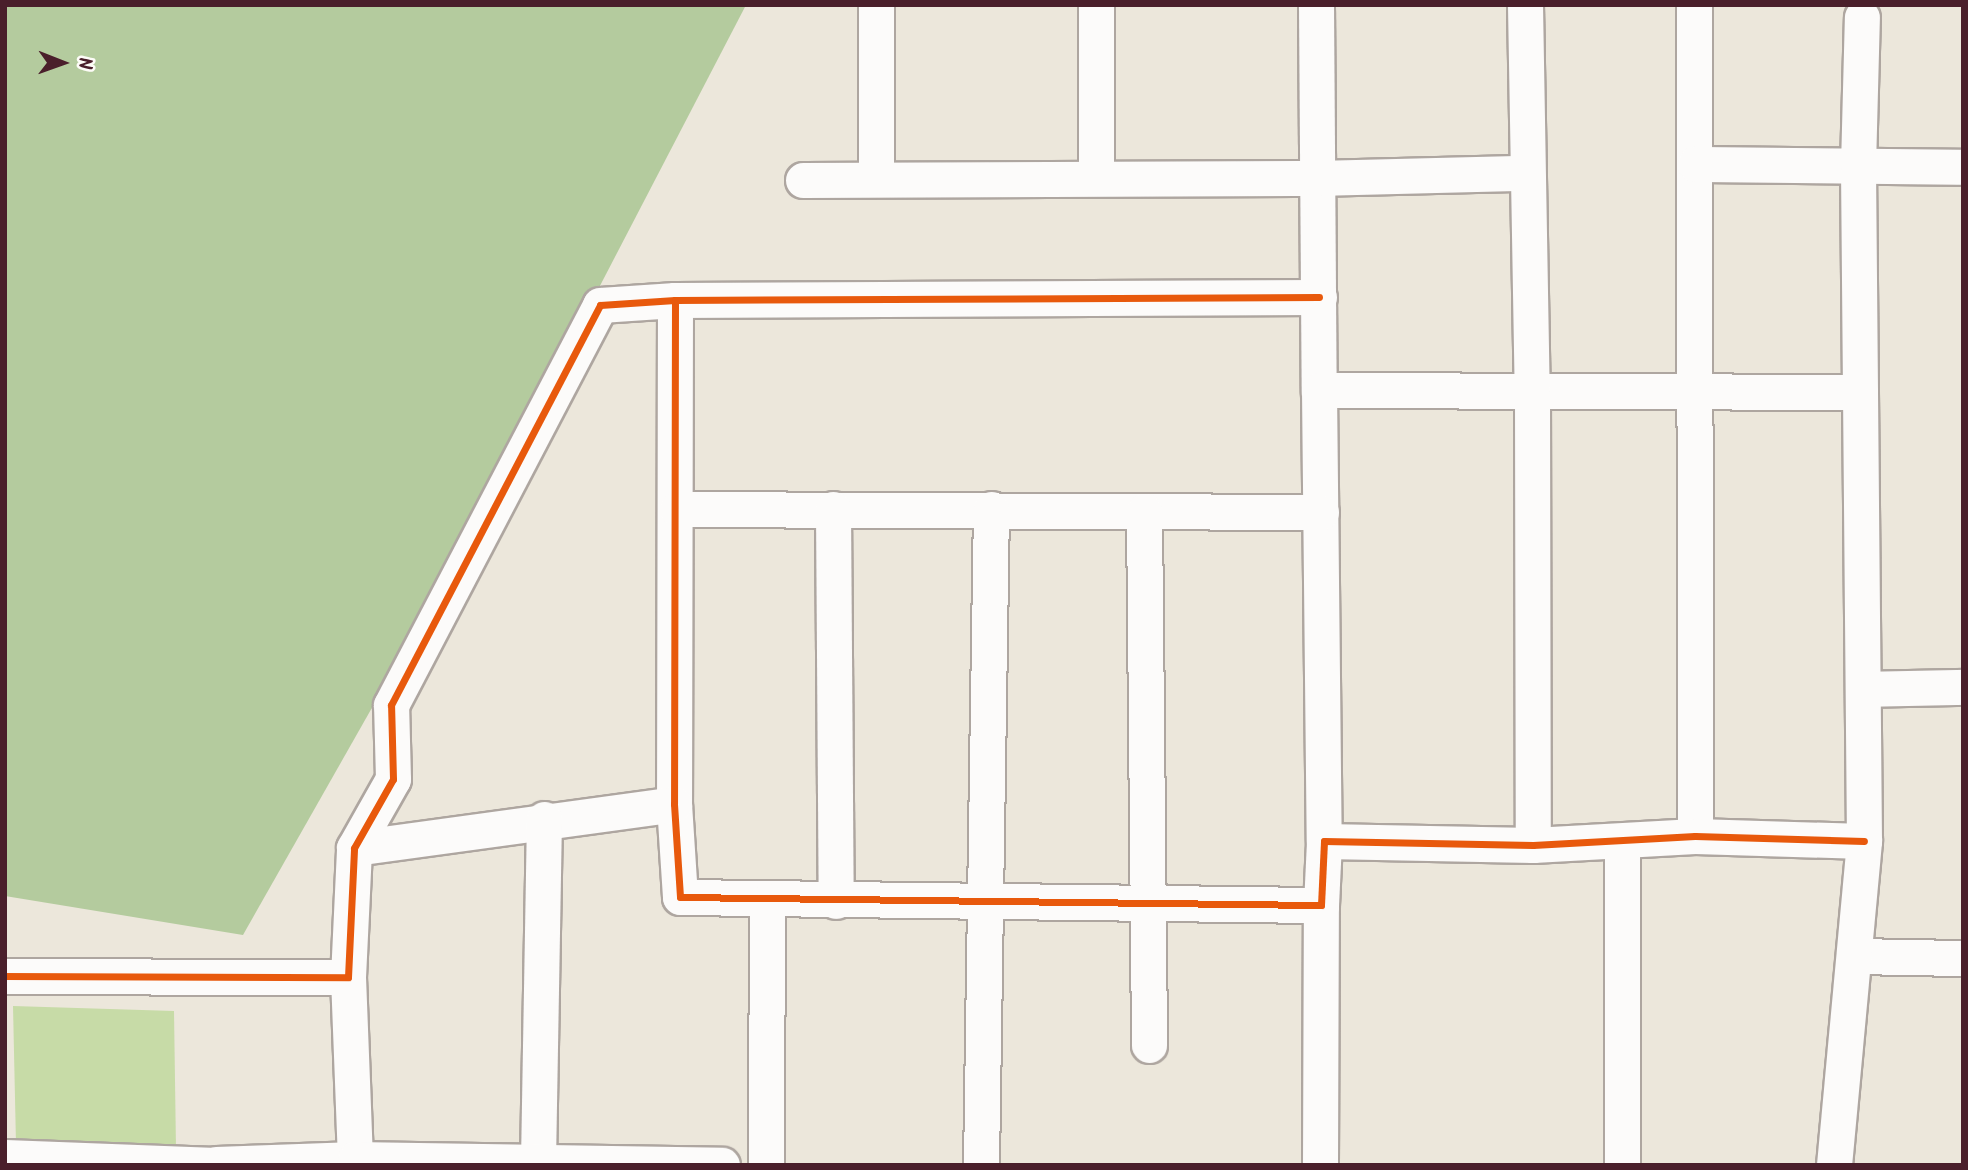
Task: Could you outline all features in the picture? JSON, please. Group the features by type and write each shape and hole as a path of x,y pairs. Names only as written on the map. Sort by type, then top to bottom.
{"street":[{"path":"876,5 876,179"},
{"path":"1096,5 1096,176"},
{"path":"1316,5 1324,841 1321,905 1320,1165"},
{"path":"1525,5 1532,391 1533,845"},
{"path":"1694,5 1695,164 1691,391 1695,836"},
{"path":"1834,1165 1864,841 1858,166 1862,17"},
{"path":"1695,164 1963,167"},
{"path":"803,180 1096,176 1316,178 1526,173"},
{"path":"355,1159 348,976 354,848 393,779 391,705 600,305 675,300 1319,297"},
{"path":"675,300 677,509 674,804 680,897 766,901 1148,901 1321,905"},
{"path":"1318,390 1860,391"},
{"path":"677,509 1321,512"},
{"path":"833,509 836,901"},
{"path":"981,1165 982,903 991,509"},
{"path":"1144,511 1149,1045"},
{"path":"1864,689 1963,687"},
{"path":"354,848 544,819 674,804"},
{"path":"538,1161 544,819"},
{"path":"1324,841 1533,845 1622,843 1695,836 1864,841"},
{"path":"1622,843 1622,1165"},
{"path":"766,901 766,1165"},
{"path":"1855,956 1963,958"},
{"path":"5,976 348,976"},
{"path":"5,1157 216,1165 355,1159 722,1165"}],"green space":[{"path":"5,5 746,5 474,528 243,935 5,896"},
{"path":"13,1006 174,1011 176,1149 16,1144"}],"cycle path":[{"path":"5,976 348,977 354,848 393,779 391,705 600,305 675,300 1319,297"},
{"path":"675,300 674,804 680,897 1321,905 1324,841 1533,845 1695,836 1864,841"}]}
